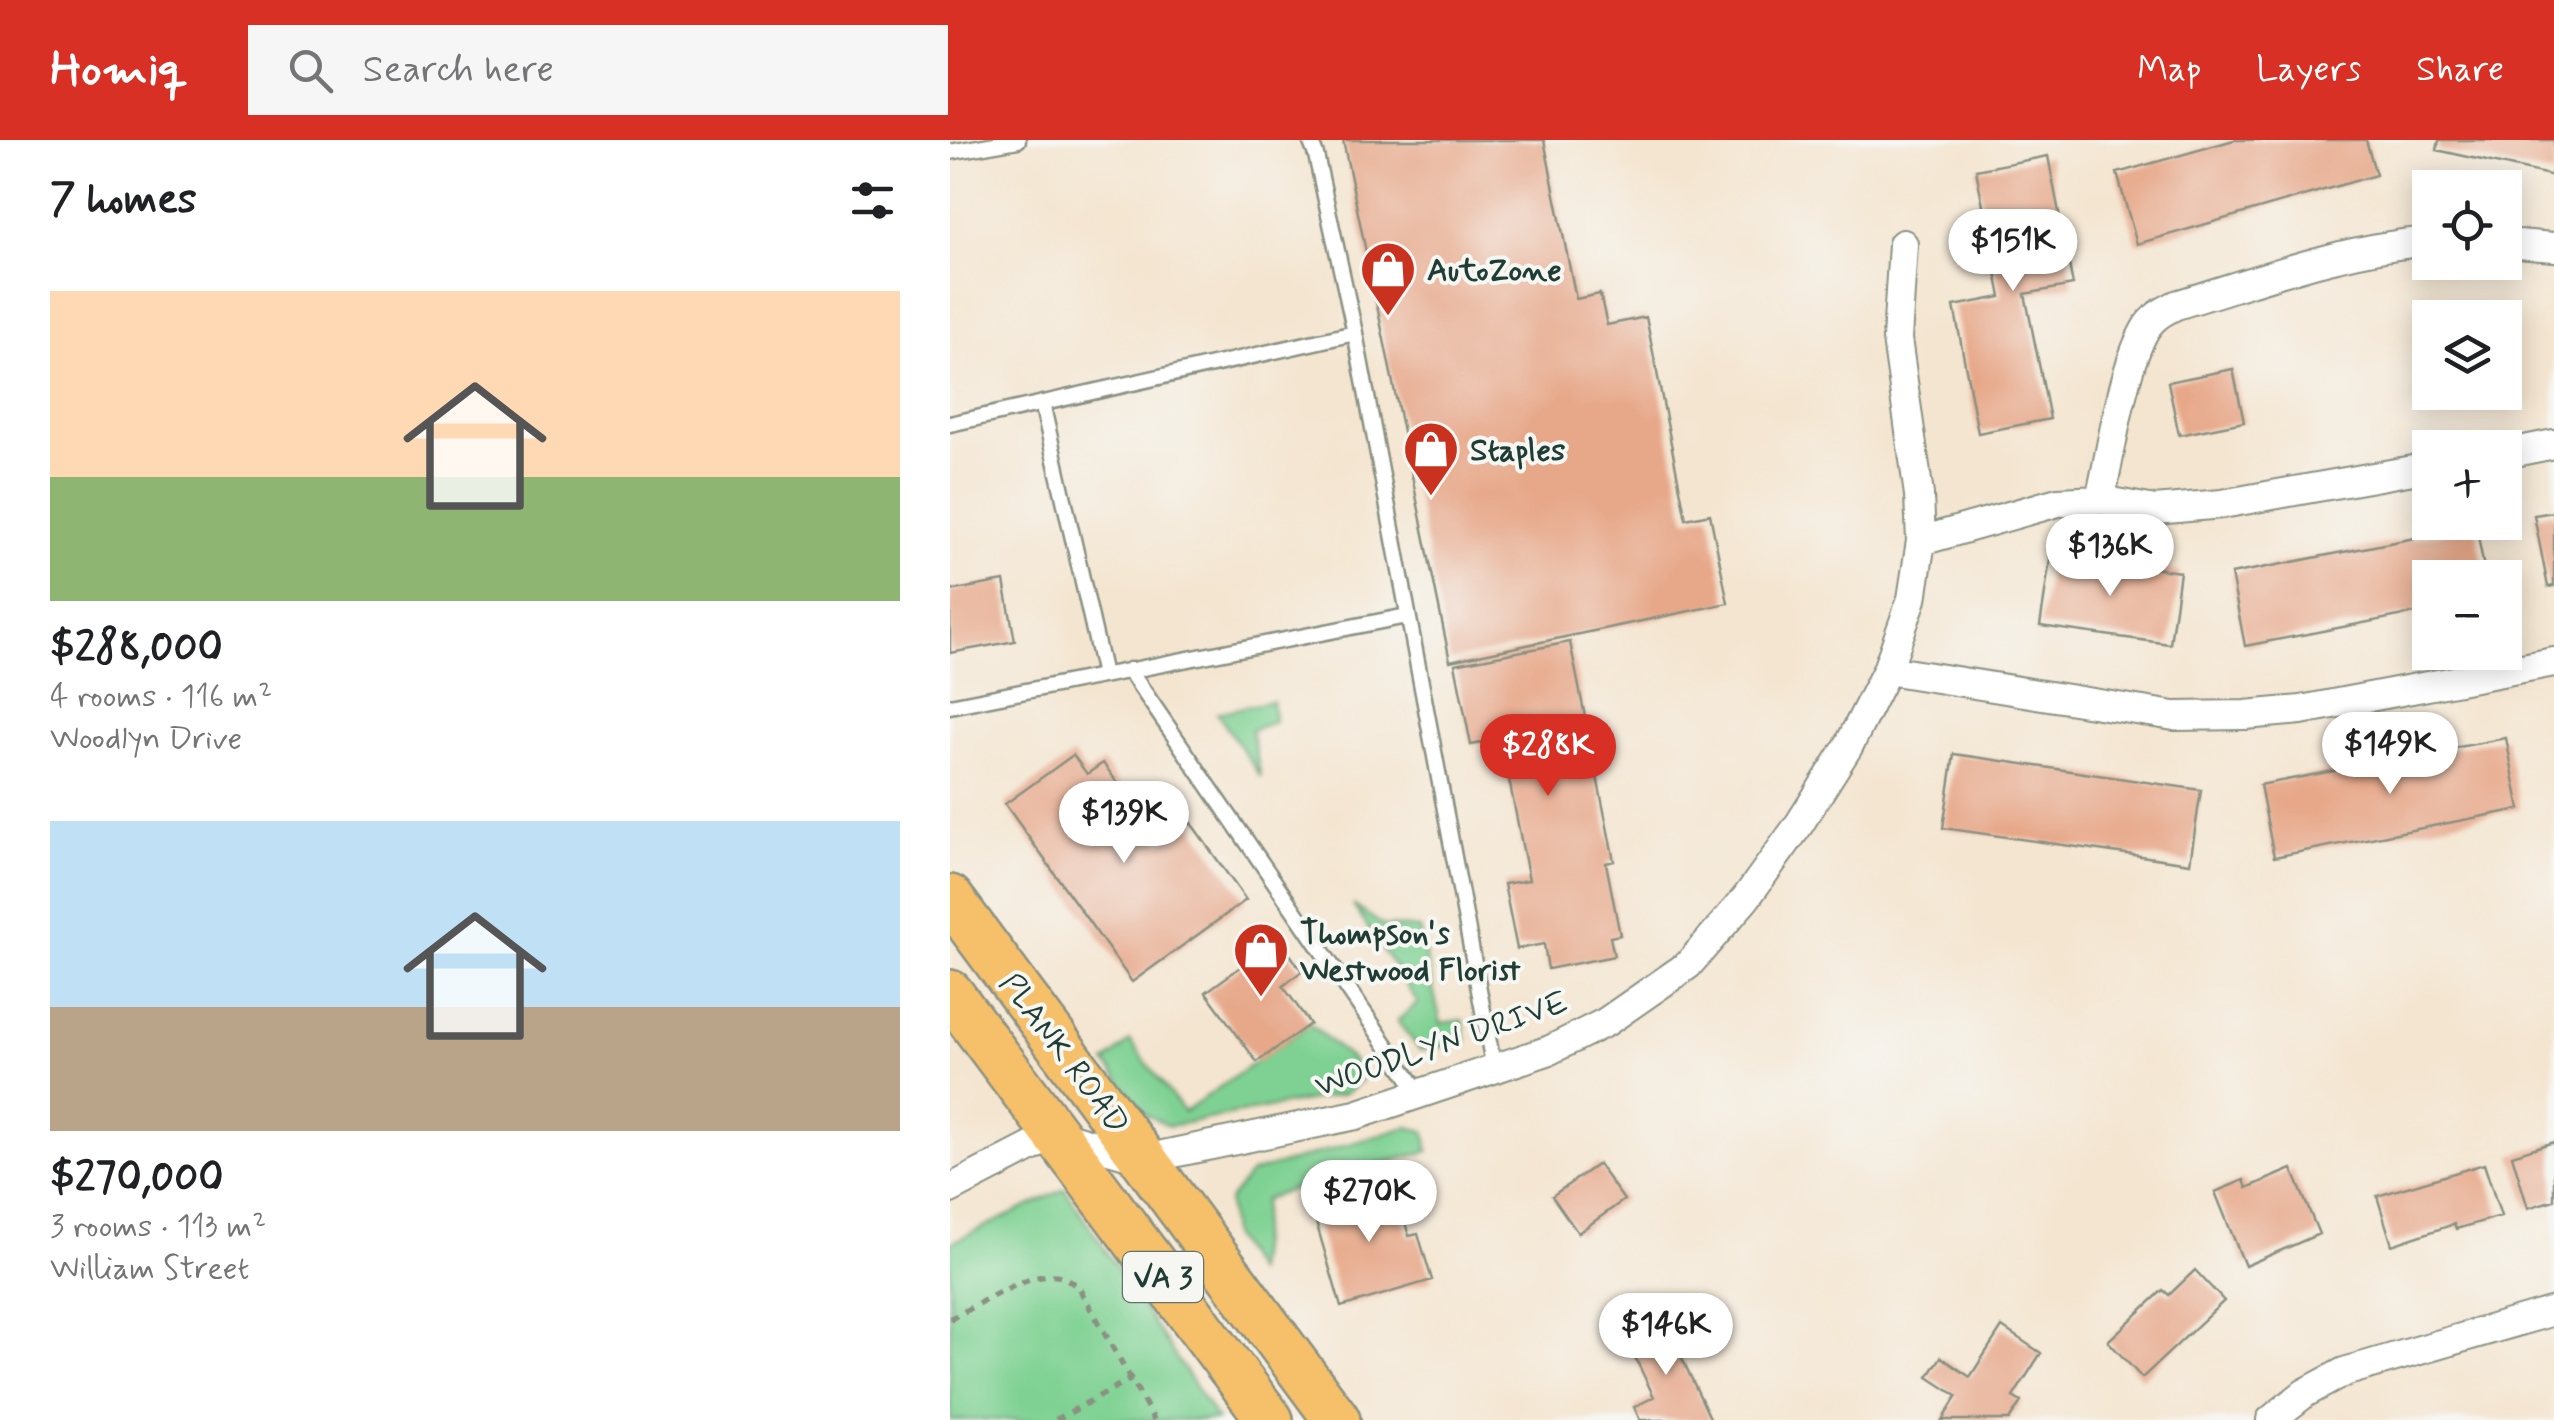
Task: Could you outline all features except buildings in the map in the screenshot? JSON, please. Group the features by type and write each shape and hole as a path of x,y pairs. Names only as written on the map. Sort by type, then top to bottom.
{"highway":[{"name":"PLANK ROAD","path":"950,898 1144,1159"},
{"name":"PLANK ROAD","path":"950,993 1056,1134"},
{"name":"VA 3","path":"1056,1134 1270,1420"},
{"name":"VA 3","path":"1144,1159 1337,1420"}],"street":[{"path":"2100,500 2127,383 2146,329 2158,314 2176,305 2323,261 2387,244 2412,242"},
{"name":"WOODLYN DRIVE","path":"1144,1159 1356,1115 1550,1050 1606,1022 1688,965 1746,898 1848,747 1887,670 1912,599 1921,540 1919,494 1896,338 1903,244"},
{"path":"2522,245 2554,248"},
{"path":"2522,451 2554,444"},
{"path":"1921,540 2058,502 2100,500 2155,510 2222,504 2412,470"},
{"path":"1887,670 2174,716 2210,716 2302,710 2554,662"},
{"path":"950,1189 1056,1134 1144,1159"},
{"path":"2272,1420 2306,1393 2344,1372 2554,1311"}],"lane":[{"path":"950,152 1018,140"},
{"path":"1310,140 1356,333 1494,1069"},
{"path":"950,424 1356,333"},
{"path":"1042,403 1104,675"},
{"path":"950,706 1407,616"},
{"path":"1129,670 1420,1094"}],"path":[{"path":"950,1319 1037,1277 1056,1275 1079,1288 1154,1420"},
{"path":"1056,1420 1131,1378"}],"green space":[{"path":"1272,701 1274,722 1251,730 1261,777 1217,713"},
{"path":"1353,905 1384,926 1419,929 1441,1023 1463,1020 1466,1043 1420,1050 1397,1021 1418,1003"},
{"path":"1310,1024 1354,1062 1360,1081 1344,1094 1169,1126 1147,1115 1106,1063 1130,1041 1184,1112"},
{"path":"1407,1127 1425,1131 1429,1151 1297,1187 1264,1200 1255,1272 1231,1235 1228,1201 1251,1173"},
{"path":"1065,1189 1217,1420 950,1420 950,1243"}],"place":[{"name":"AutoZone","path":"1388,318"},
{"name":"Staples","path":"1431,498"},
{"name":"Thompson's Westwood Florist","path":"1261,999"}]}
